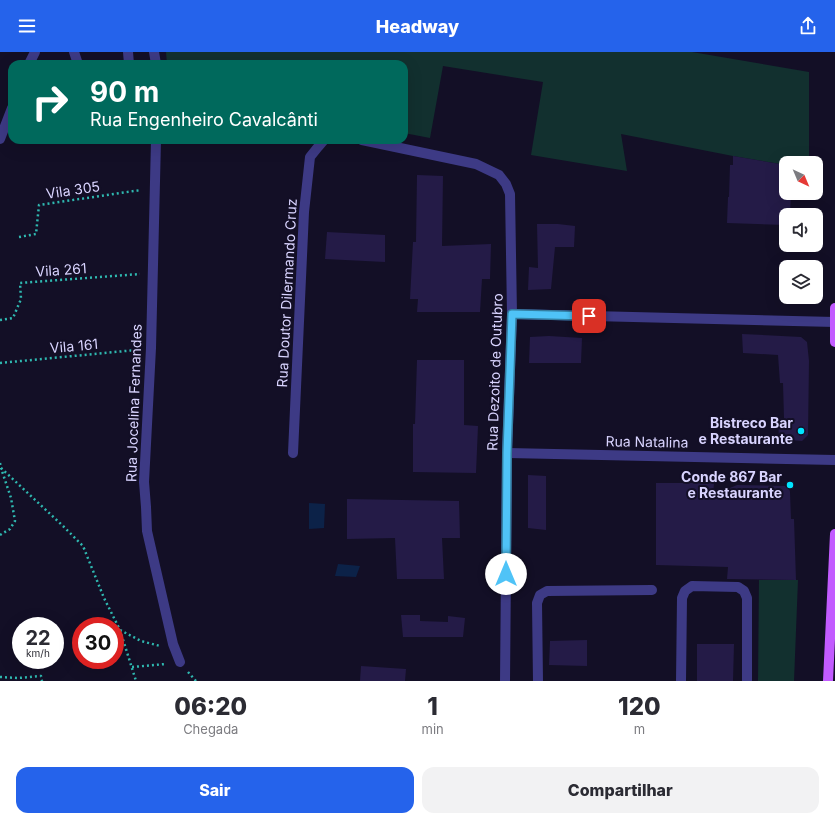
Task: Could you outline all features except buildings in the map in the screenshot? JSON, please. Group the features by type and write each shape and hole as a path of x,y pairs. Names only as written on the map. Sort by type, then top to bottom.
{"main road":[{"path":"835,308 835,342"},
{"path":"828,681 835,534"}],"street":[{"path":"0,139 8,118"},
{"name":"Rua Jocelina Fernandes","path":"156,144 151,348 144,482 147,531 173,644 180,662"},
{"name":"Rua Doutor Dilermando Cruz","path":"293,453 304,212 310,157 321,144"},
{"name":"Rua Dezoito de Outubro","path":"381,144 476,164 499,175 506,184 510,194 512,314 507,453 505,681"},
{"path":"512,314 835,322"},
{"name":"Rua Natalina","path":"507,453 835,460"},
{"path":"681,681 682,598 685,591 692,586 738,587 744,591 748,598 747,681"},
{"path":"538,681 537,603 540,595 547,591 652,590"}],"path":[{"name":"Vila 305","path":"19,237 36,234 39,205 155,188"},
{"name":"Vila 261","path":"0,320 13,318 21,299 20,283 152,273"},
{"name":"Vila 161","path":"0,363 151,348"},
{"path":"0,463 11,498 15,522 10,529 0,535"},
{"path":"1,468 64,526 83,546 104,598 114,617"},
{"path":"124,632 141,641 153,645 162,646 173,644"},
{"path":"124,642 136,681"},
{"path":"132,667 180,662"},
{"path":"0,677 18,678 41,676 42,681"}],"green space":[{"path":"166,52 692,52 809,72 809,156 779,156 779,164 621,134 627,171 531,155 543,82 443,66 430,138 408,134 408,60 167,60"},
{"path":"759,580 798,580 794,681 758,681"}],"water":[{"path":"309,503 325,504 324,528 309,529"},
{"path":"338,564 360,566 356,577 335,576"}],"place":[{"name":"Bistreco Bar e Restaurante","path":"801,431"},
{"name":"Conde 867 Bar e Restaurante","path":"790,485"}],"route":[{"path":"506,574 507,453 512,314 589,316"}]}
